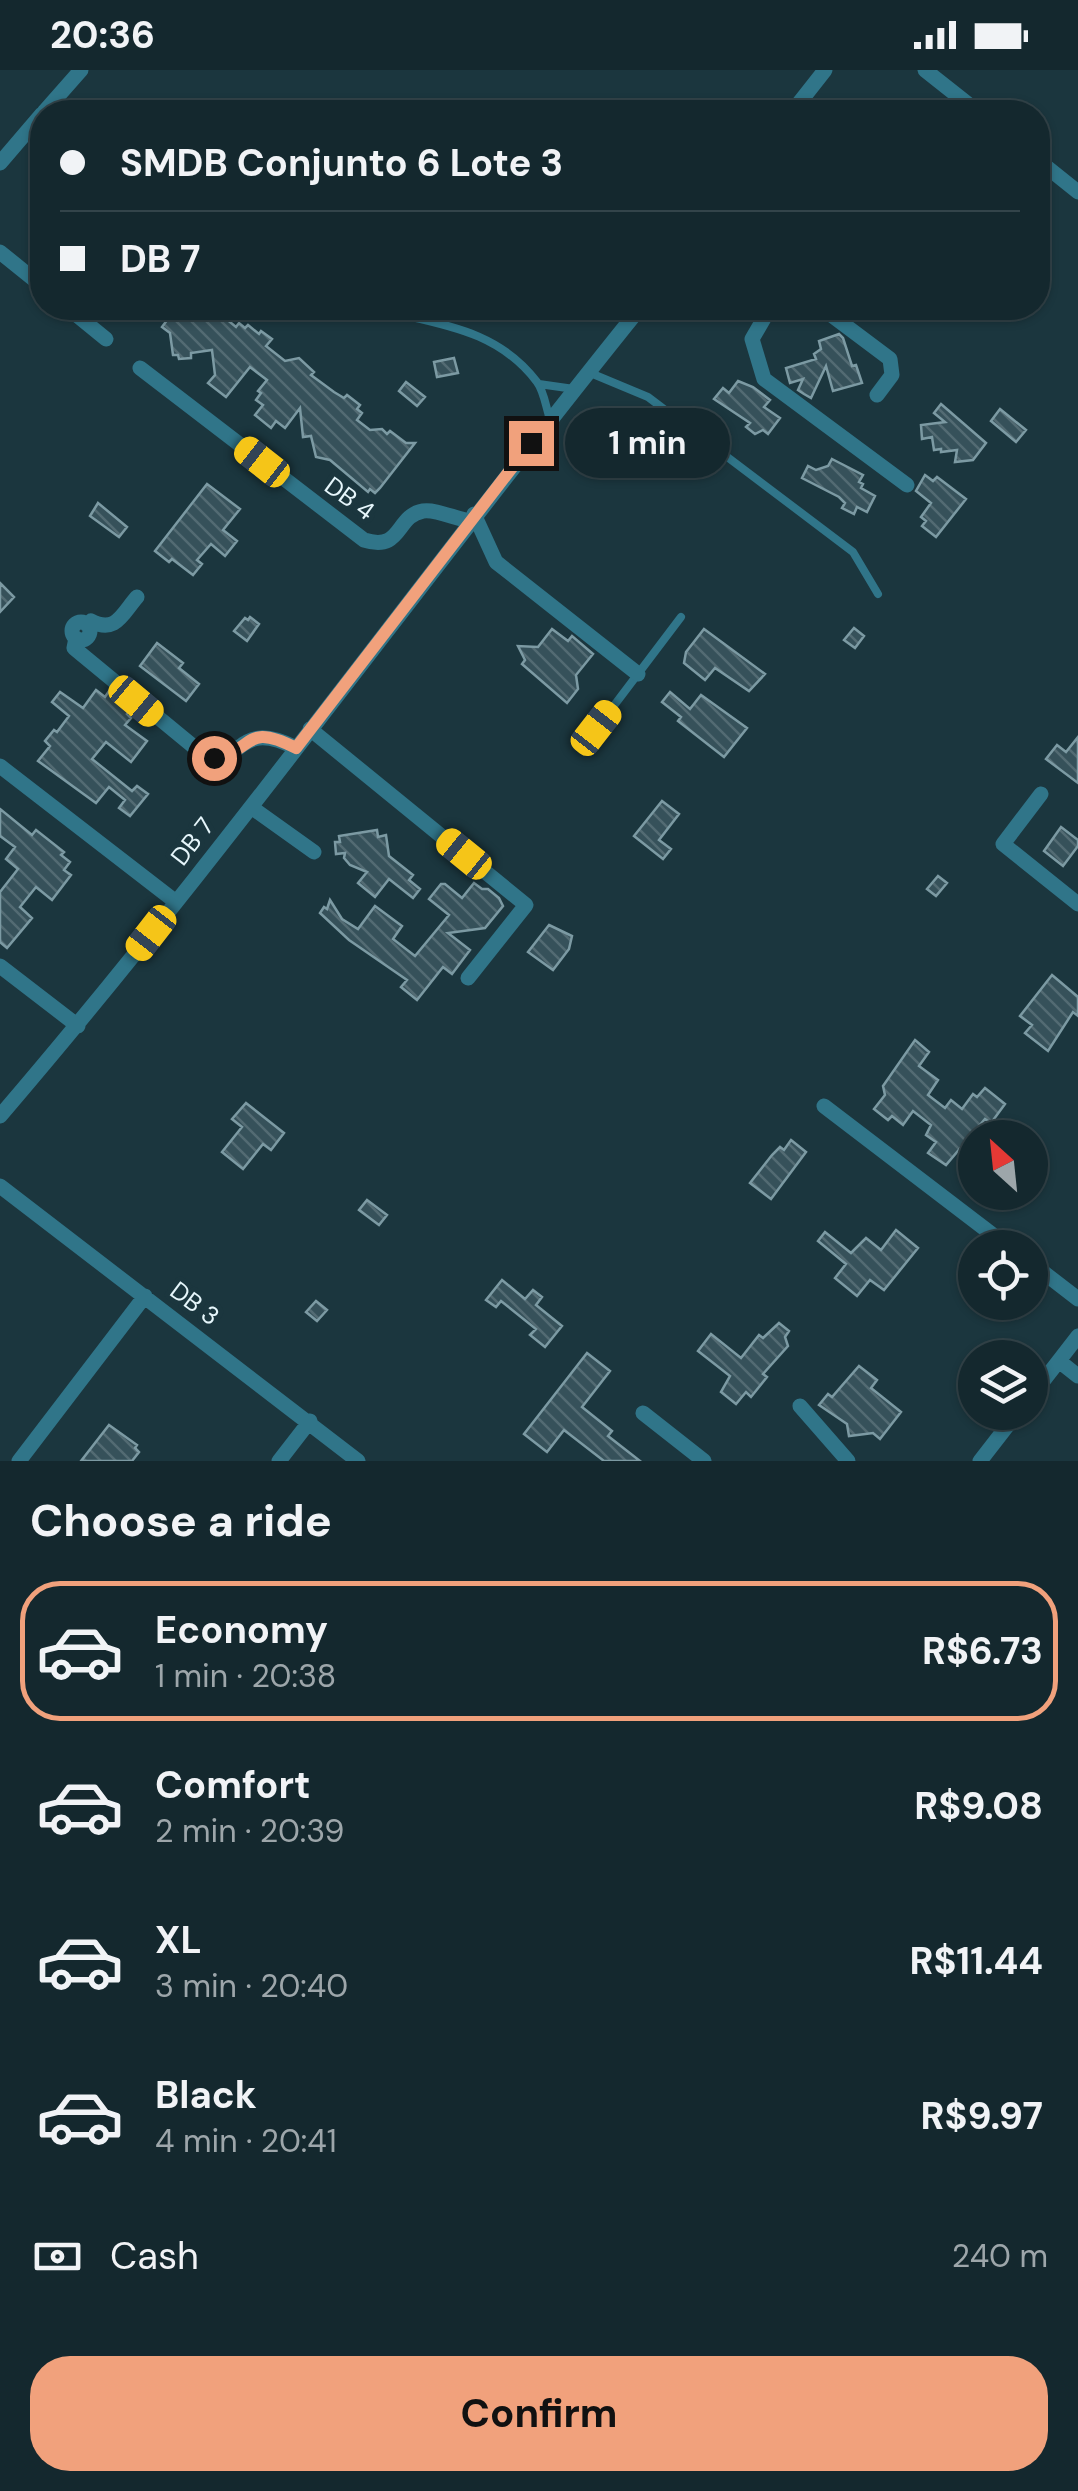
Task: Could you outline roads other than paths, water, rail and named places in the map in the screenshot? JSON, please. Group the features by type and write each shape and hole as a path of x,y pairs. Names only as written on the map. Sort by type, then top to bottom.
{"street":[{"path":"55,100 81,70"},
{"path":"801,100 825,70"},
{"path":"925,70 963,100"},
{"path":"0,163 30,129"},
{"path":"1050,170 1078,192"},
{"path":"0,252 30,276"},
{"path":"83,320 106,339"},
{"name":"DB 7","path":"0,1116 78,1026 630,320"},
{"path":"763,320 752,339 764,379 907,485"},
{"path":"838,320 890,359 892,376 877,395"},
{"name":"DB 4","path":"140,368 364,540 382,544 390,541 415,514 426,510 439,515"},
{"path":"452,547 439,515 472,518 496,562 638,674"},
{"path":"137,597 108,627 92,621 79,630 74,648 206,756 229,755 244,742 263,736 296,748"},
{"path":"60,615 79,630"},
{"path":"310,729 526,905 468,978"},
{"path":"0,766 176,902"},
{"path":"1041,794 1003,844 1078,904"},
{"path":"251,807 314,852"},
{"path":"0,966 78,1026"},
{"path":"824,1106 986,1230"},
{"name":"DB 3","path":"0,1186 358,1461"},
{"path":"1048,1276 1078,1299"},
{"path":"19,1461 145,1296"},
{"path":"1048,1375 1078,1336"},
{"path":"1059,1361 1078,1376"},
{"path":"800,1406 848,1461"},
{"path":"643,1413 704,1461"},
{"path":"279,1461 310,1422"},
{"path":"980,1461 1004,1430"}],"lane":[{"path":"423,320 480,334 498,345 539,384 550,419"},
{"path":"588,372 648,397 853,552 878,594"},
{"path":"539,384 574,388"},
{"path":"596,728 681,618"}]}
